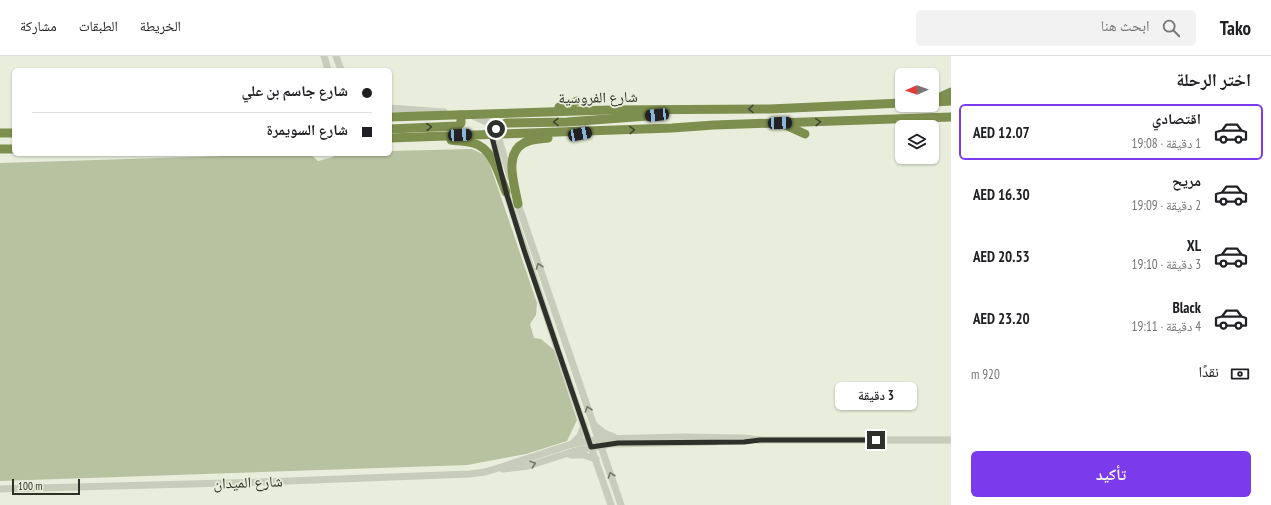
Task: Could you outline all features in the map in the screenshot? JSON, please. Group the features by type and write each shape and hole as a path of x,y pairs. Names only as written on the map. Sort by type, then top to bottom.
{"highway":[{"path":"939,97 951,92"},
{"path":"523,114 570,105 577,101"},
{"path":"939,102 951,101"},
{"name":"شارع الفروسية","path":"392,117 523,114 609,110 770,109 895,102"},
{"path":"495,132 501,125 509,123 567,122 633,118 692,110"},
{"path":"392,129 458,126 461,122 460,115"},
{"path":"392,138 495,132 593,131 951,117"},
{"path":"926,120 930,118"},
{"path":"780,123 806,134"},
{"path":"518,204 512,164 514,153 520,146 533,140 593,131"},
{"path":"0,133 12,133"},
{"path":"418,137 474,143 484,148 492,159 506,192"},
{"path":"0,149 12,149"}],"street":[{"path":"324,56 327,68"},
{"path":"335,56 337,68"},
{"path":"335,56 340,68"},
{"path":"392,108 442,111 480,118 491,124 502,144 518,204 621,505"},
{"path":"495,132 494,146 506,192 556,347 611,505"},
{"path":"494,146 494,143 497,141 502,144"},
{"path":"593,423 604,433 618,441"},
{"path":"572,444 580,436 584,425"},
{"path":"590,444 618,441 732,437 760,440 951,440"},
{"path":"606,460 609,450 618,441"},
{"name":"شارع الميدان","path":"0,488 262,482 470,474 485,472 572,444 590,444"},
{"name":"شارع الميدان","path":"494,469 522,467 565,454 590,444"},
{"path":"565,454 579,454 596,459"}],"green space":[{"path":"472,149 487,156 537,303 536,315 530,324 534,338 541,339 554,350 577,420 567,441 526,454 467,465 0,481 0,163 221,156 312,156 318,161 334,156 392,156 392,151"}],"route":[{"path":"496,129 492,133 492,137 506,192 554,342 591,447 618,443 744,442 760,440 876,440"}]}
